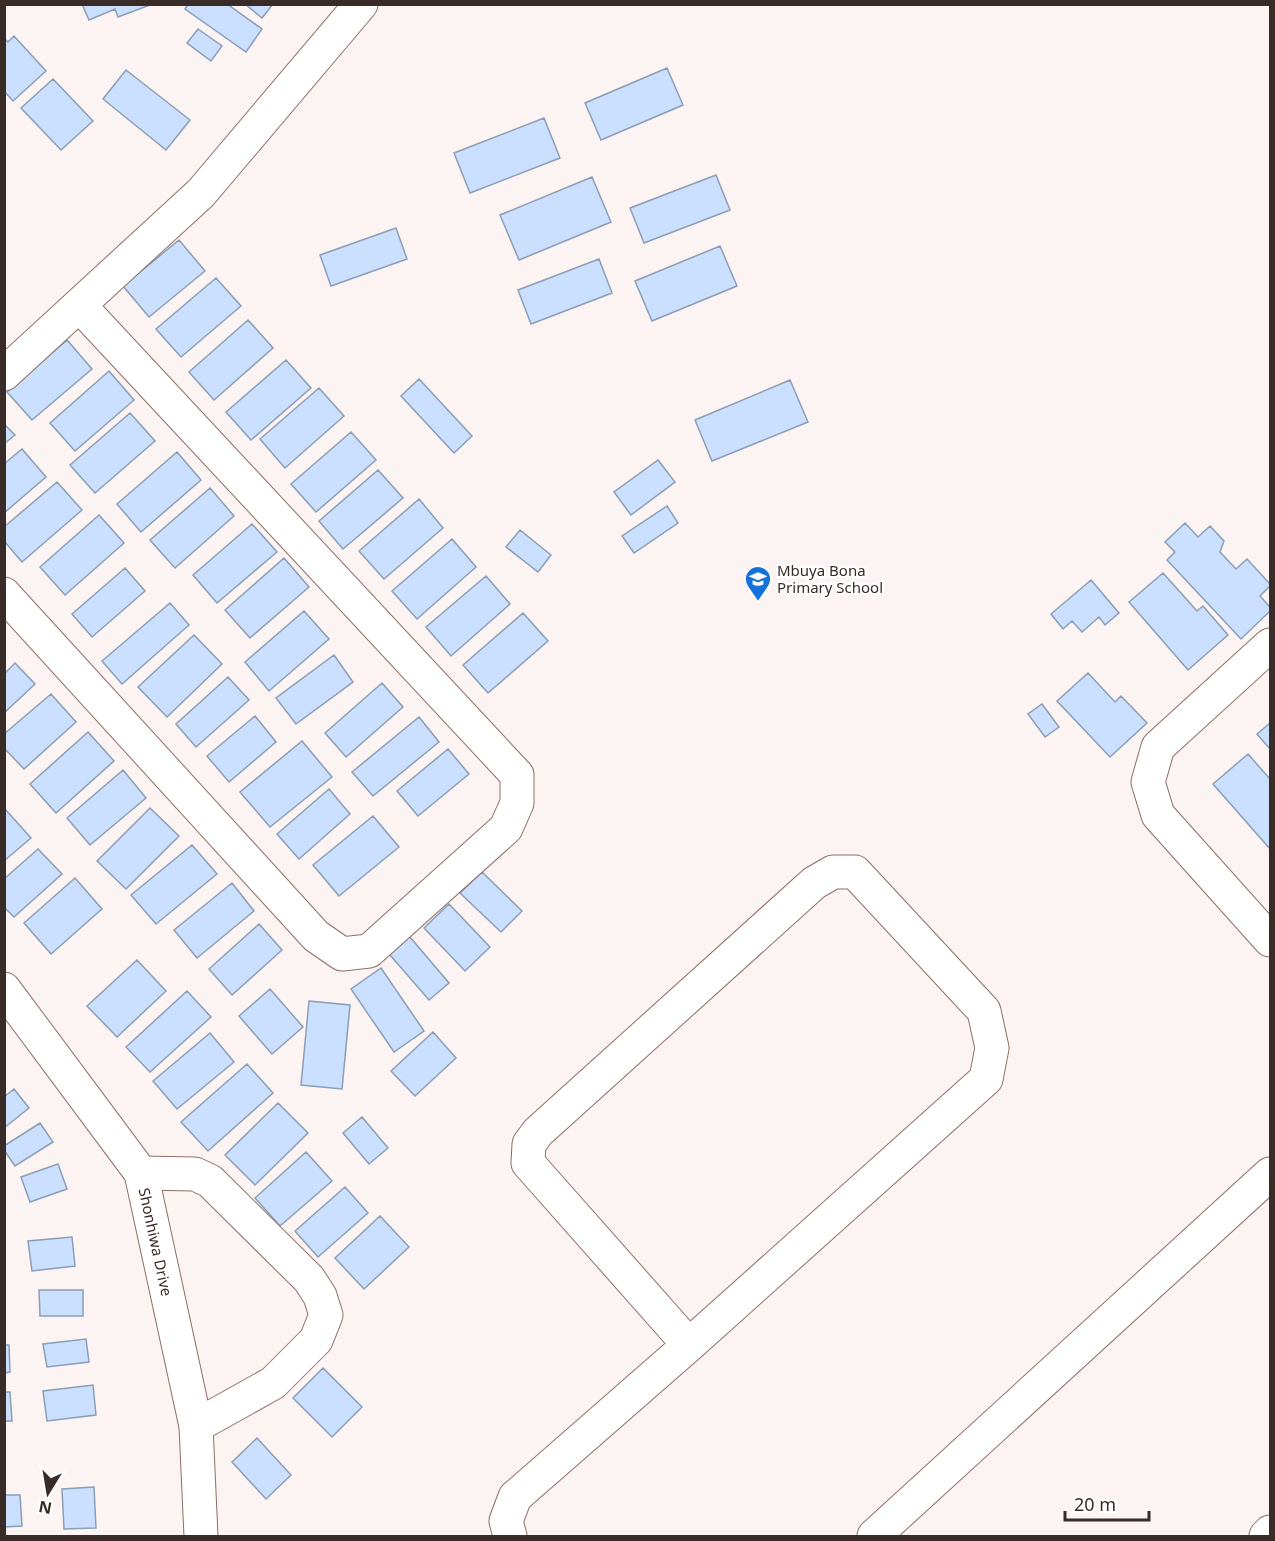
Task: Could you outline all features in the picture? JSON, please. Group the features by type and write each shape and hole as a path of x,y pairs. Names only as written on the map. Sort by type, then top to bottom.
{"street":[{"path":"4,374 201,193 361,4"},
{"path":"4,594 316,936 342,954 369,951 506,828 516,803 517,775 80,306"},
{"path":"1270,645 1158,747 1148,782 1158,815 1270,940"},
{"path":"510,1536 506,1521 514,1497 689,1345 986,1079 992,1048 984,1011 855,872 833,872 814,883 538,1132 529,1144 528,1163 689,1345"},
{"name":"Shonhiwa Drive","path":"4,989 141,1173 196,1426 201,1536"},
{"path":"141,1173 195,1174 210,1181 309,1279 320,1296 326,1315 316,1340 273,1383 196,1426"},
{"path":"874,1536 1270,1174"},
{"path":"1266,1536 1270,1532"}],"building":[{"path":"82,4 150,5 118,17 115,9 89,20"},
{"path":"188,4 227,4 262,29 246,52 185,9"},
{"path":"245,4 273,4 262,18"},
{"path":"198,29 222,46 211,61 187,43"},
{"path":"14,36 46,71 13,101 4,91 4,38 8,42"},
{"path":"667,68 683,105 601,140 585,103"},
{"path":"126,70 190,120 166,150 103,99"},
{"path":"53,79 93,121 61,150 21,108"},
{"path":"544,118 560,158 470,193 454,153"},
{"path":"716,175 730,210 644,243 630,208"},
{"path":"592,177 611,222 519,260 500,215"},
{"path":"396,228 407,259 331,286 320,255"},
{"path":"179,240 205,271 149,317 123,286"},
{"path":"720,246 737,286 652,321 635,281"},
{"path":"599,259 612,293 531,324 518,290"},
{"path":"216,278 241,306 181,357 156,329"},
{"path":"248,320 273,348 214,400 189,372"},
{"path":"67,340 92,369 32,420 7,392"},
{"path":"286,360 311,388 251,440 226,412"},
{"path":"109,371 134,400 75,451 50,423"},
{"path":"419,379 472,436 454,453 401,396"},
{"path":"790,380 808,422 712,461 695,420"},
{"path":"319,388 344,416 285,468 260,439"},
{"path":"130,413 155,441 95,493 70,465"},
{"path":"4,424 15,435 4,444"},
{"path":"351,432 376,460 316,512 291,484"},
{"path":"22,449 46,477 4,513 4,464"},
{"path":"177,452 201,480 141,532 117,504"},
{"path":"658,460 675,482 631,515 614,492"},
{"path":"378,470 403,498 343,549 319,521"},
{"path":"57,482 82,510 22,562 4,541 4,527"},
{"path":"210,488 234,516 175,568 150,540"},
{"path":"419,499 443,528 384,579 359,551"},
{"path":"667,506 678,523 634,553 622,536"},
{"path":"99,515 124,543 65,595 40,567"},
{"path":"1185,523 1198,537 1210,526 1224,541 1220,552 1236,569 1247,559 1270,584 1260,596 1270,607 1270,611 1241,639 1167,560 1175,552 1165,542"},
{"path":"252,524 277,552 217,603 193,575"},
{"path":"520,530 551,555 538,572 506,547"},
{"path":"452,539 476,567 417,619 392,591"},
{"path":"284,558 309,587 250,638 225,610"},
{"path":"125,568 145,591 92,637 72,614"},
{"path":"1163,573 1197,611 1203,606 1228,635 1188,670 1129,602"},
{"path":"486,576 510,604 451,656 426,627"},
{"path":"1091,580 1119,613 1105,625 1099,617 1082,632 1072,621 1063,629 1051,614"},
{"path":"170,603 189,625 122,684 102,661"},
{"path":"304,611 329,639 269,691 245,662"},
{"path":"523,613 548,641 488,693 463,665"},
{"path":"194,635 222,664 167,717 138,687"},
{"path":"334,655 353,682 296,724 276,698"},
{"path":"15,663 35,684 4,713 4,674"},
{"path":"1088,673 1115,702 1121,696 1147,723 1110,757 1057,701"},
{"path":"228,677 249,700 196,747 176,724"},
{"path":"382,683 403,707 346,757 325,733"},
{"path":"51,694 76,722 24,769 4,748 4,734"},
{"path":"1042,704 1059,727 1045,737 1028,714"},
{"path":"255,716 276,742 229,782 207,756"},
{"path":"419,717 439,742 373,796 352,772"},
{"path":"1270,723 1270,749 1257,734"},
{"path":"88,732 114,761 56,813 30,784"},
{"path":"302,741 332,777 270,827 240,792"},
{"path":"448,749 469,774 418,816 397,791"},
{"path":"1248,754 1270,779 1270,849 1213,784"},
{"path":"123,770 146,798 90,845 67,818"},
{"path":"329,789 350,814 299,859 277,834"},
{"path":"150,808 179,836 126,889 97,861"},
{"path":"4,810 31,838 4,861"},
{"path":"373,816 399,847 339,896 313,865"},
{"path":"192,845 217,874 156,924 131,895"},
{"path":"38,849 62,874 14,917 4,907 4,879"},
{"path":"482,872 522,911 501,932 460,893"},
{"path":"75,878 102,909 51,954 24,923"},
{"path":"232,883 254,911 197,958 174,930"},
{"path":"449,904 490,947 465,971 424,928"},
{"path":"259,924 282,950 232,995 209,969"},
{"path":"404,930 449,983 429,1000 384,948"},
{"path":"137,960 166,991 117,1037 87,1006"},
{"path":"381,968 424,1031 394,1052 351,989"},
{"path":"270,989 303,1027 272,1054 239,1016"},
{"path":"187,991 211,1017 150,1072 126,1047"},
{"path":"309,1001 350,1005 342,1089 301,1085"},
{"path":"433,1032 456,1058 415,1096 391,1071"},
{"path":"210,1033 234,1062 177,1109 153,1081"},
{"path":"247,1064 273,1093 208,1151 181,1122"},
{"path":"14,1089 29,1108 4,1128 4,1097"},
{"path":"278,1103 308,1133 255,1185 225,1155"},
{"path":"362,1117 388,1148 369,1164 343,1133"},
{"path":"40,1123 53,1142 15,1166 4,1150 4,1146"},
{"path":"306,1152 332,1181 280,1226 255,1198"},
{"path":"58,1164 67,1189 30,1202 21,1177"},
{"path":"345,1187 368,1213 318,1257 295,1231"},
{"path":"380,1216 409,1247 364,1289 335,1258"},
{"path":"72,1237 75,1266 32,1271 28,1241"},
{"path":"39,1290 83,1290 83,1316 40,1316"},
{"path":"86,1339 89,1362 47,1367 43,1344"},
{"path":"4,1345 9,1345 10,1372 4,1373"},
{"path":"323,1368 362,1407 332,1437 293,1398"},
{"path":"93,1385 96,1415 47,1421 43,1391"},
{"path":"4,1392 10,1392 12,1421 4,1421"},
{"path":"257,1438 291,1475 266,1499 232,1462"},
{"path":"94,1487 96,1528 64,1529 62,1489"},
{"path":"4,1495 20,1495 22,1526 4,1527"}],"place":[{"name":"Mbuya Bona Primary School","path":"758,602"}]}
